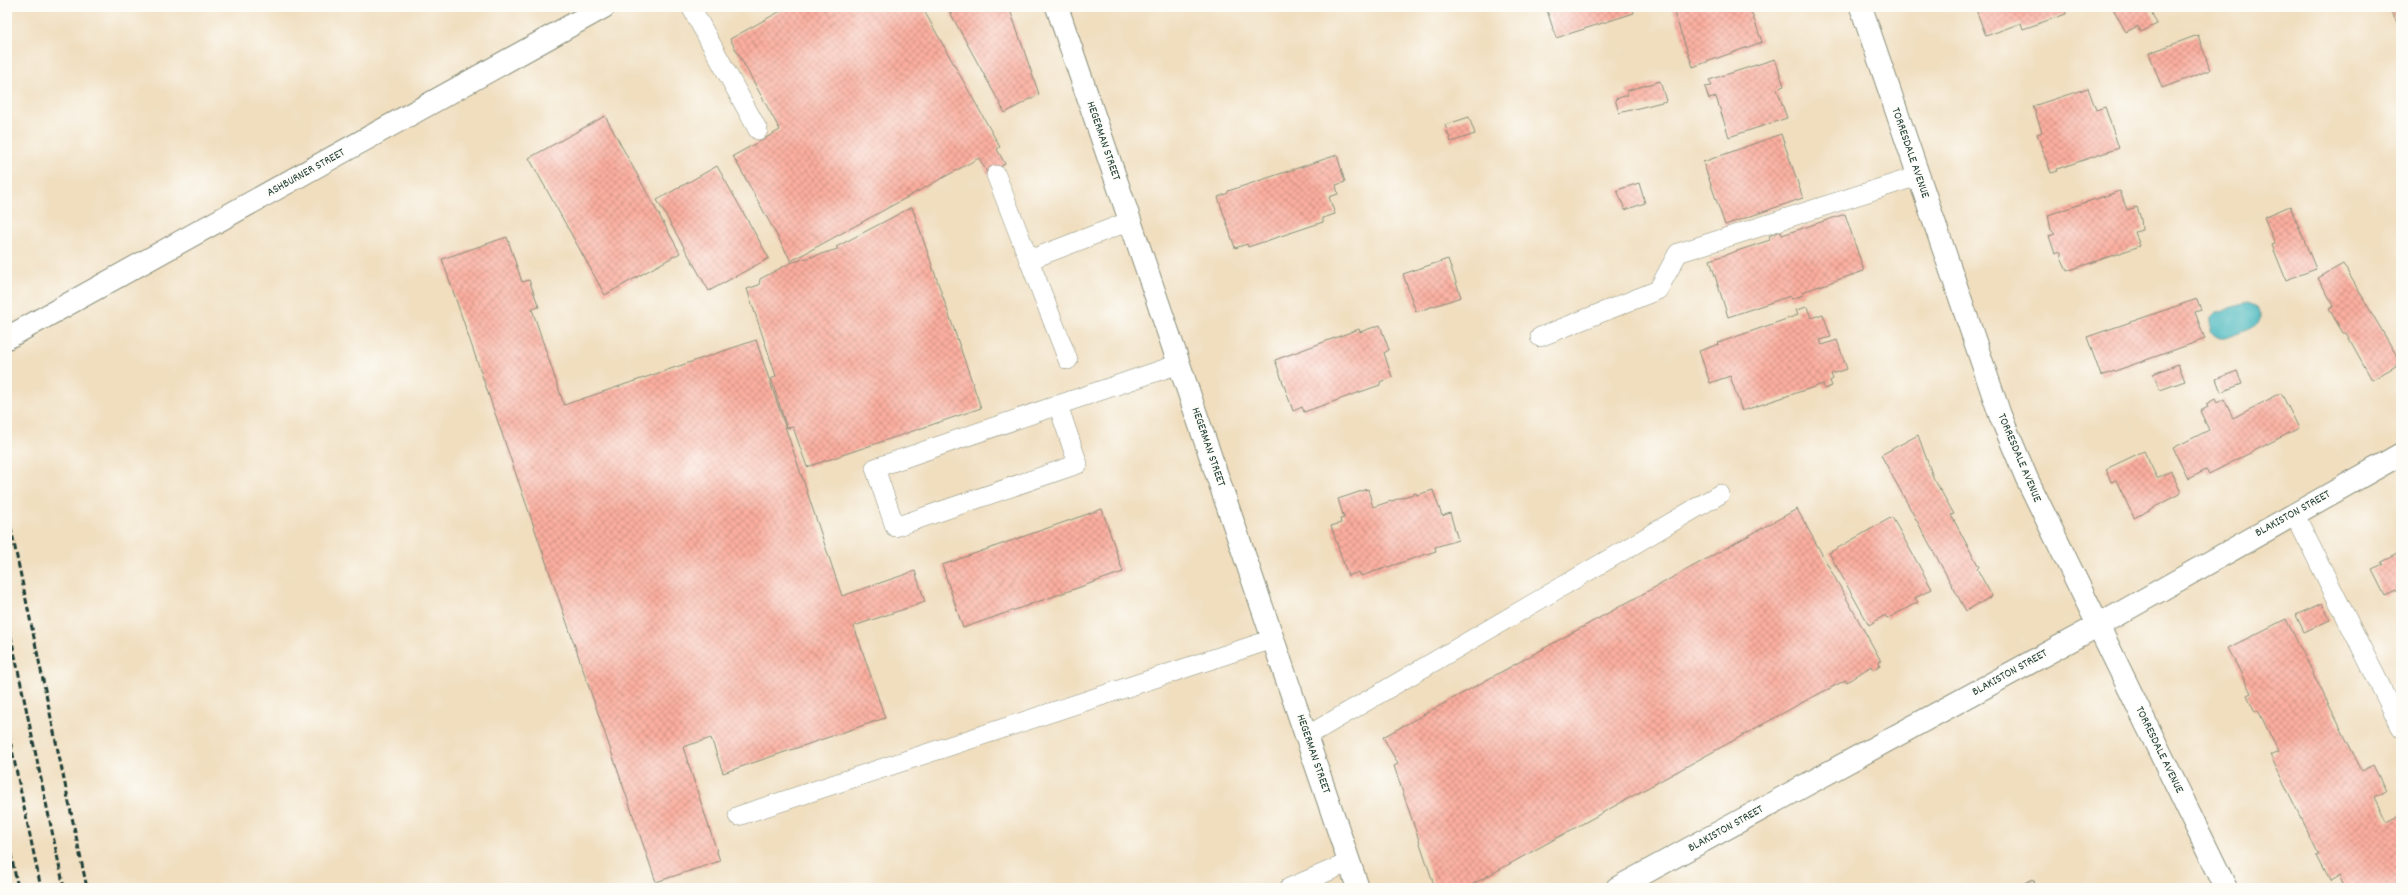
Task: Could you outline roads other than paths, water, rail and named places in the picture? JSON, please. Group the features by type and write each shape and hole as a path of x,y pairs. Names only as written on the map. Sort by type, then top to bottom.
{"street":[{"name":"ASHBURNER STREET","path":"7,338 604,7"},
{"name":"HEGERMAN STREET","path":"1057,7 1358,888"},
{"name":"TORRESDALE AVENUE","path":"1861,7 1918,176 2009,436 2027,479 2226,888"},
{"name":"BLAKISTON STREET","path":"1617,888 2099,625 2294,513 2401,454"}],"lane":[{"path":"691,7 758,130"},
{"path":"996,175 1068,360"},
{"path":"1540,337 1658,290 1678,253 1918,176"},
{"path":"1030,260 1130,220"},
{"path":"1058,406 1078,464 895,527 875,468 1179,364"},
{"path":"1307,736 1720,494"},
{"path":"2294,513 2401,727"},
{"path":"738,816 1274,639"},
{"path":"1289,888 1350,862"}],"water":[{"path":"2248,303 2258,307 2260,313 2259,321 2253,327 2226,338 2218,337 2210,331 2211,317 2216,312"}],"railway":[{"path":"7,510 87,888"},
{"path":"7,618 64,888"},
{"path":"7,726 41,888"},
{"path":"7,836 18,888"}]}
